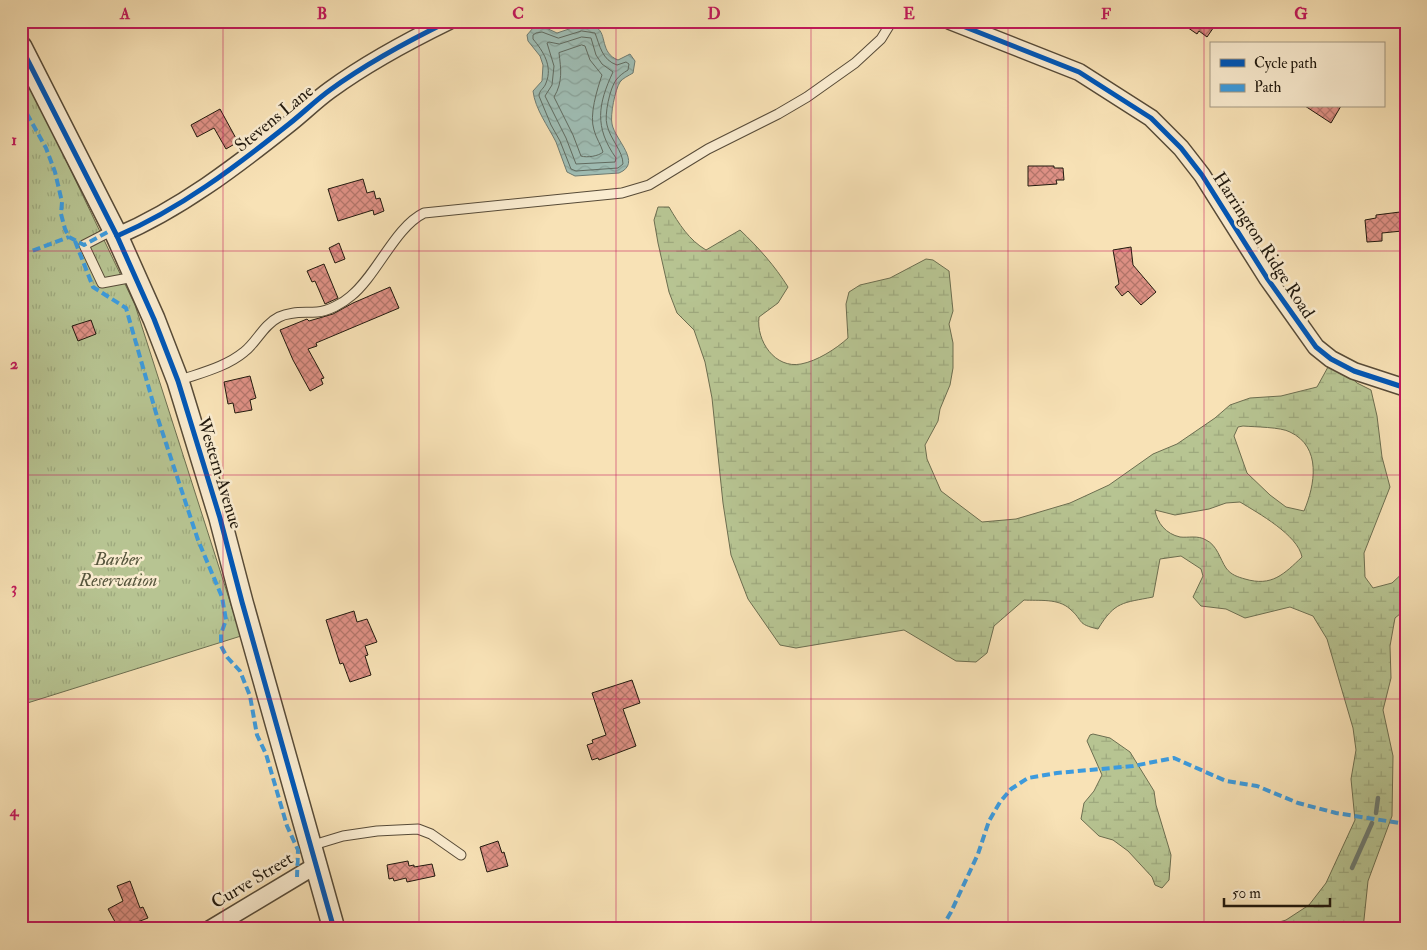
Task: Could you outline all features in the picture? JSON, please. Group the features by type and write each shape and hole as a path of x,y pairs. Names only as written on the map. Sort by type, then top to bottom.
{"street":[{"name":"Stevens Lane","path":"115,233 146,223 184,202 239,164 329,90 371,62 449,21"},
{"name":"Harrington Ridge Road","path":"950,21 1080,72 1151,118 1181,148 1202,175 1267,278 1316,347 1331,359 1354,371 1406,388"},
{"name":"Western Avenue","path":"21,47 115,233 154,319 178,381 220,518 312,856 334,929"},
{"name":"Curve Street","path":"210,929 312,856"}],"lane":[{"path":"178,381 227,363 245,352 268,325 280,317 294,313 327,310 351,296 372,274 396,240 416,217 424,214 622,192 649,185 708,149 778,114 807,96 855,63 881,39 892,21"},
{"path":"115,233 84,245 102,283 135,277"},
{"path":"312,856 343,836 377,830 418,829 431,834 461,855"}],"green space":[{"name":"Barber Reservation","path":"21,71 135,305 241,636 21,705"},
{"path":"658,207 669,207 689,236 706,250 740,230 753,243 772,264 788,287 778,303 759,317 761,335 764,344 775,358 792,364 801,364 820,357 848,338 846,304 849,292 860,285 890,278 926,259 933,260 949,271 953,311 949,324 953,343 953,368 950,385 940,409 938,421 925,445 927,459 941,491 982,522 1016,519 1070,503 1109,485 1153,454 1177,444 1215,418 1230,405 1250,398 1281,396 1317,387 1328,367 1342,369 1357,383 1371,390 1377,416 1382,457 1390,487 1364,553 1365,577 1373,588 1392,583 1406,570 1406,609 1395,618 1390,646 1391,678 1383,710 1393,756 1392,816 1368,881 1363,929 1256,929 1286,920 1309,905 1326,883 1355,820 1351,779 1356,750 1353,728 1327,639 1313,616 1290,607 1245,618 1226,609 1201,606 1193,597 1203,576 1201,569 1181,556 1160,559 1153,597 1127,602 1115,608 1098,629 1083,624 1070,609 1060,603 1024,600 994,626 987,653 976,662 956,661 904,630 796,648 780,645 748,599 731,555 723,503 712,398 705,362 694,330 677,313 669,292 654,220","holes":["1238,427 1286,430 1300,439 1307,447 1313,467 1313,479 1304,511 1286,507 1247,473 1234,436","1240,502 1276,525 1299,549 1302,557 1283,574 1263,581 1254,581 1235,575 1226,568 1210,542 1203,538 1175,536 1166,531 1160,523 1155,510 1175,515 1209,509 1226,503"]},
{"path":"1090,735 1110,738 1130,752 1154,791 1156,805 1171,855 1169,880 1162,888 1155,885 1152,877 1128,851 1113,840 1099,836 1081,819 1084,803 1094,791 1102,775 1087,741"}],"water":[{"path":"581,25 594,26 600,31 606,48 612,57 618,60 630,54 635,61 633,73 623,79 618,86 612,109 614,130 628,157 626,169 619,173 575,176 567,172 556,142 534,98 533,91 542,81 543,65 540,56 528,41 527,35 533,28 544,27 557,33"}],"building":[{"path":"1178,21 1218,21 1207,37 1199,31 1197,34"},
{"path":"1308,108 1340,108 1331,123"},
{"path":"220,109 238,142 226,149 214,128 197,137 191,125"},
{"path":"1028,166 1063,168 1064,180 1056,180 1057,184 1028,186"},
{"path":"363,179 367,193 374,191 376,199 380,198 384,211 374,215 373,210 338,221 328,189"},
{"path":"1400,212 1402,231 1382,233 1382,241 1367,242 1365,220 1376,218 1376,215"},
{"path":"339,243 345,259 335,263 329,248"},
{"path":"1131,247 1133,265 1156,292 1141,305 1128,291 1122,296 1115,287 1119,284 1113,250"},
{"path":"324,264 338,298 325,304 315,281 312,282 307,271"},
{"path":"390,287 399,308 316,343 317,346 308,349 324,378 321,379 323,384 310,391 293,360 280,330 307,319 309,321 333,314"},
{"path":"91,320 96,334 78,341 72,326"},
{"path":"250,376 256,398 250,400 252,410 235,413 233,403 228,404 224,382"},
{"path":"354,611 357,622 367,619 377,642 365,646 368,655 365,656 371,675 350,682 343,663 340,664 326,620"},
{"path":"632,680 640,703 623,709 636,746 599,760 598,758 592,760 587,745 593,743 592,740 606,735 592,693"},
{"path":"498,841 508,866 487,872 480,847"},
{"path":"408,861 409,866 414,865 414,867 432,864 435,876 407,882 406,878 394,881 393,878 389,879 387,865"},
{"path":"130,881 140,908 143,907 148,918 119,929 108,909 123,901 117,886"}],"waterway":[{"path":"1376,813 1378,798"},
{"path":"1352,868 1372,823"}],"marked path":[{"path":"21,103 46,148 55,172 62,202 61,214 69,237 84,245 113,229"},
{"path":"21,252 29,252 69,237"},
{"path":"75,241 93,287 126,308 156,413 198,540 222,597 226,620 221,634 221,646 227,657 240,671 250,696 257,735 266,754 287,826 298,850 297,877"},
{"path":"941,929 978,854 989,821 1000,802 1011,789 1028,778 1057,773 1133,766 1174,758 1226,781 1257,786 1298,803 1336,813 1406,824"}],"cycle path":[{"path":"117,236 163,213 206,186 269,140 344,80 403,45 449,21"},
{"path":"950,21 1079,72 1151,118 1181,148 1202,175 1267,278 1316,347 1331,359 1354,371 1406,388"},
{"path":"21,47 117,236 154,319 178,381 220,518 334,929"}]}
